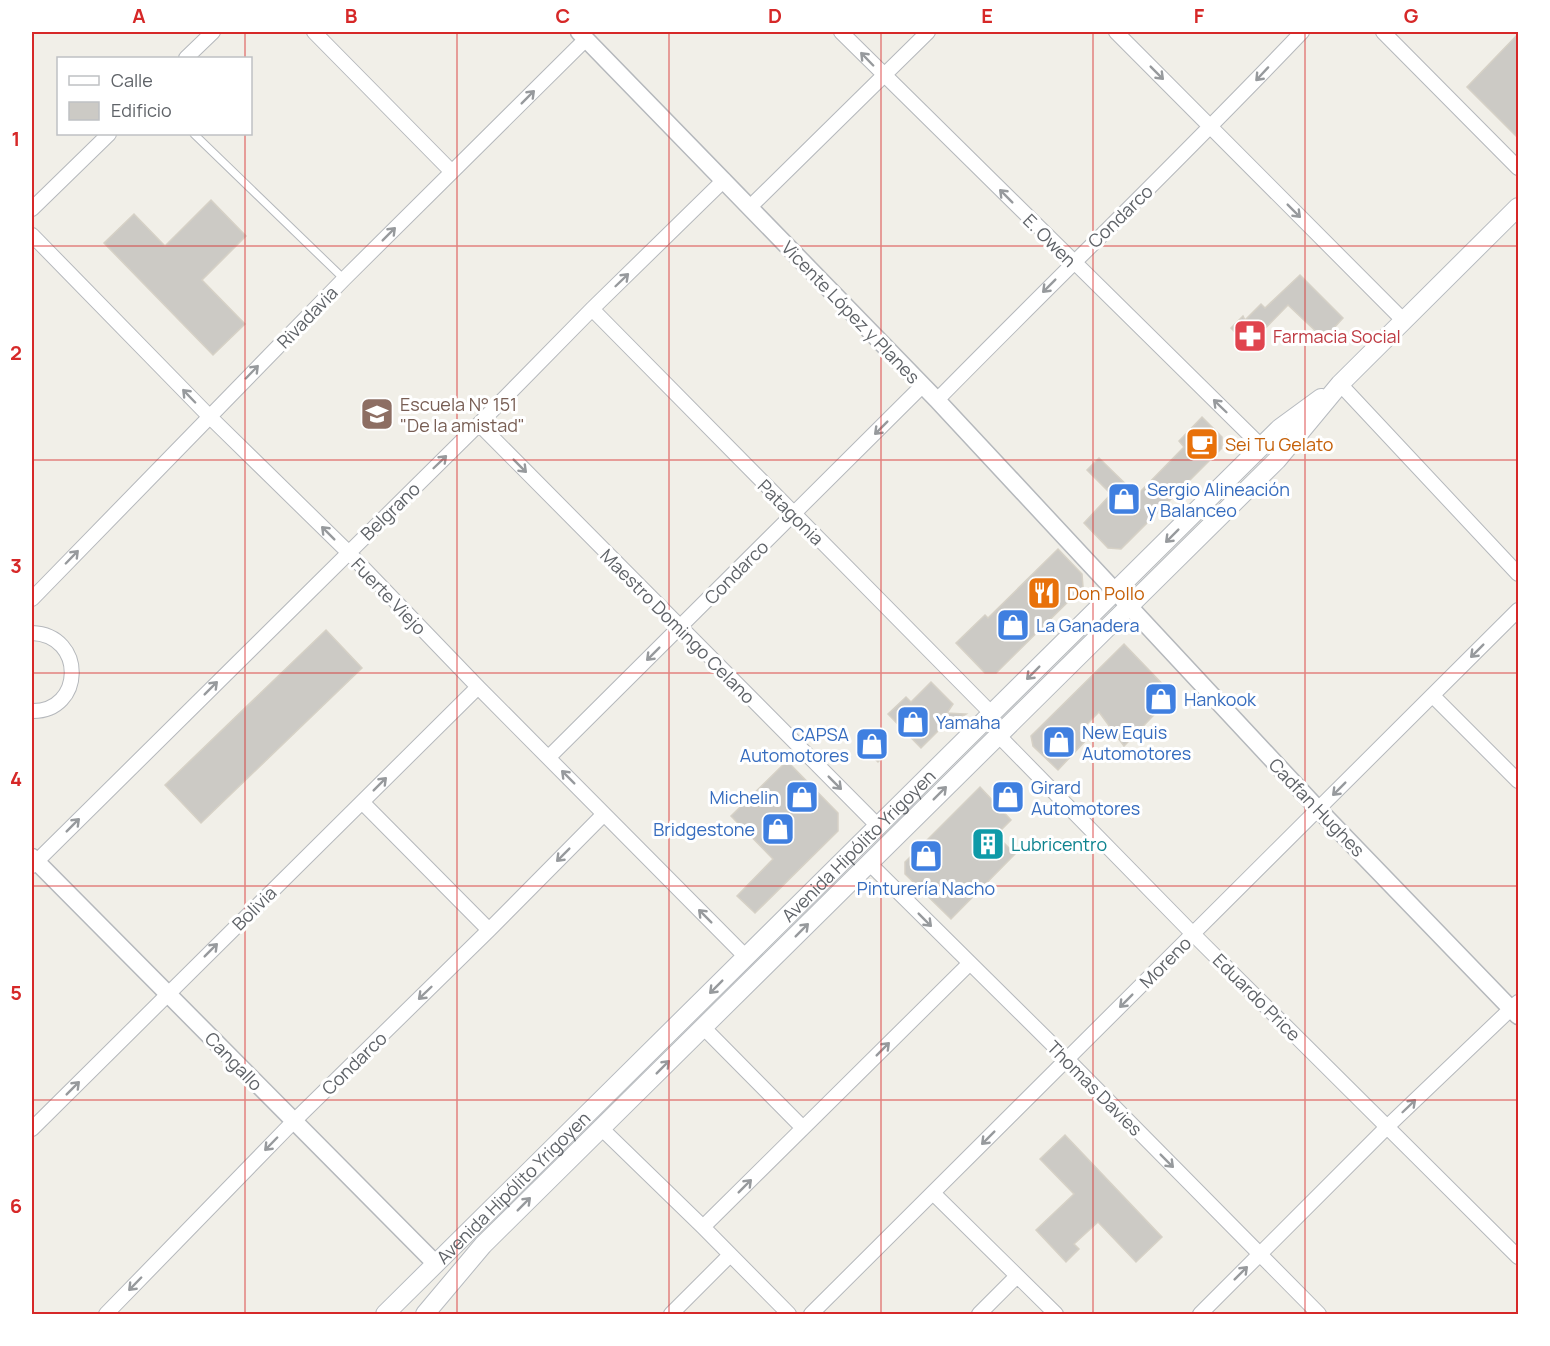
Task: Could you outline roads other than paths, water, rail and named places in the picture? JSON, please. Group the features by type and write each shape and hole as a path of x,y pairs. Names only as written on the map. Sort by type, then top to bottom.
{"main road":[{"name":"Avenida Hipólito Yrigoyen","path":"385,1314 401,1306 436,1264 992,714 1277,460 1340,384 1518,207"},
{"name":"Avenida Hipólito Yrigoyen","path":"429,1310 483,1245 998,735 1262,447 1293,418 1340,384"},
{"path":"429,1310 436,1264 483,1245"}],"street":[{"path":"187,57 213,32"},
{"path":"314,32 452,172"},
{"name":"E. Owen","path":"841,32 1262,447"},
{"path":"750,207 928,32"},
{"path":"1116,32 1404,321"},
{"name":"Condarco","path":"937,400 1072,262 1211,128 1302,32"},
{"path":"1383,32 1518,168"},
{"name":"Rivadavia","path":"32,599 209,416 452,172 583,35"},
{"name":"Vicente López y Planes","path":"583,35 937,400 1122,598"},
{"path":"32,208 108,135"},
{"name":"Belgrano","path":"33,862 724,180"},
{"name":"Fuerte Viejo","path":"32,235 746,957"},
{"name":"Patagonia","path":"592,309 992,714"},
{"path":"1340,384 1518,574"},
{"name":"Condarco","path":"549,757 922,386"},
{"name":"Maestro Domingo Celano","path":"479,424 878,826"},
{"name":"Cadfan Hughes","path":"1122,598 1318,809 1516,1009"},
{"name":"Moreno","path":"811,1314 1518,610"},
{"path":"32,633 41,633 54,639 64,648 70,660 72,674 70,687 62,699 52,707 32,711"},
{"name":"Bolivia","path":"32,1129 478,687"},
{"path":"1432,696 1518,781"},
{"name":"Eduardo Price","path":"998,735 1193,934 1518,1257"},
{"path":"362,802 489,930"},
{"name":"Condarco","path":"106,1314 293,1122 604,814"},
{"name":"Cangallo","path":"33,862 168,994 436,1264"},
{"name":"Thomas Davies","path":"869,863 1319,1314"},
{"path":"704,1227 969,964"},
{"path":"1200,1314 1388,1126 1516,1009"},
{"path":"703,1028 803,1128"},
{"path":"601,1128 704,1227 789,1314"},
{"path":"933,1193 1056,1314"},
{"path":"671,1314 730,1254"},
{"path":"979,1314 1017,1276"}],"lane":[{"path":"195,135 344,279"}],"place":[{"name":"Farmacia Social","path":"1250,336"},
{"name":"Escuela N° 151 \"De la amistad\"","path":"377,414"},
{"name":"Sei Tu Gelato","path":"1202,444"},
{"name":"Sergio Alineación y Balanceo","path":"1124,499"},
{"name":"Don Pollo","path":"1044,593"},
{"name":"La Ganadera","path":"1013,625"},
{"name":"Hankook","path":"1161,699"},
{"name":"Yamaha","path":"913,722"},
{"name":"New Equis Automotores","path":"1059,742"},
{"name":"CAPSA Automotores","path":"872,744"},
{"name":"Michelin","path":"802,797"},
{"name":"Girard Automotores","path":"1008,797"},
{"name":"Bridgestone","path":"778,829"},
{"name":"Lubricentro","path":"988,844"},
{"name":"Pinturería Nacho","path":"926,856"}]}
